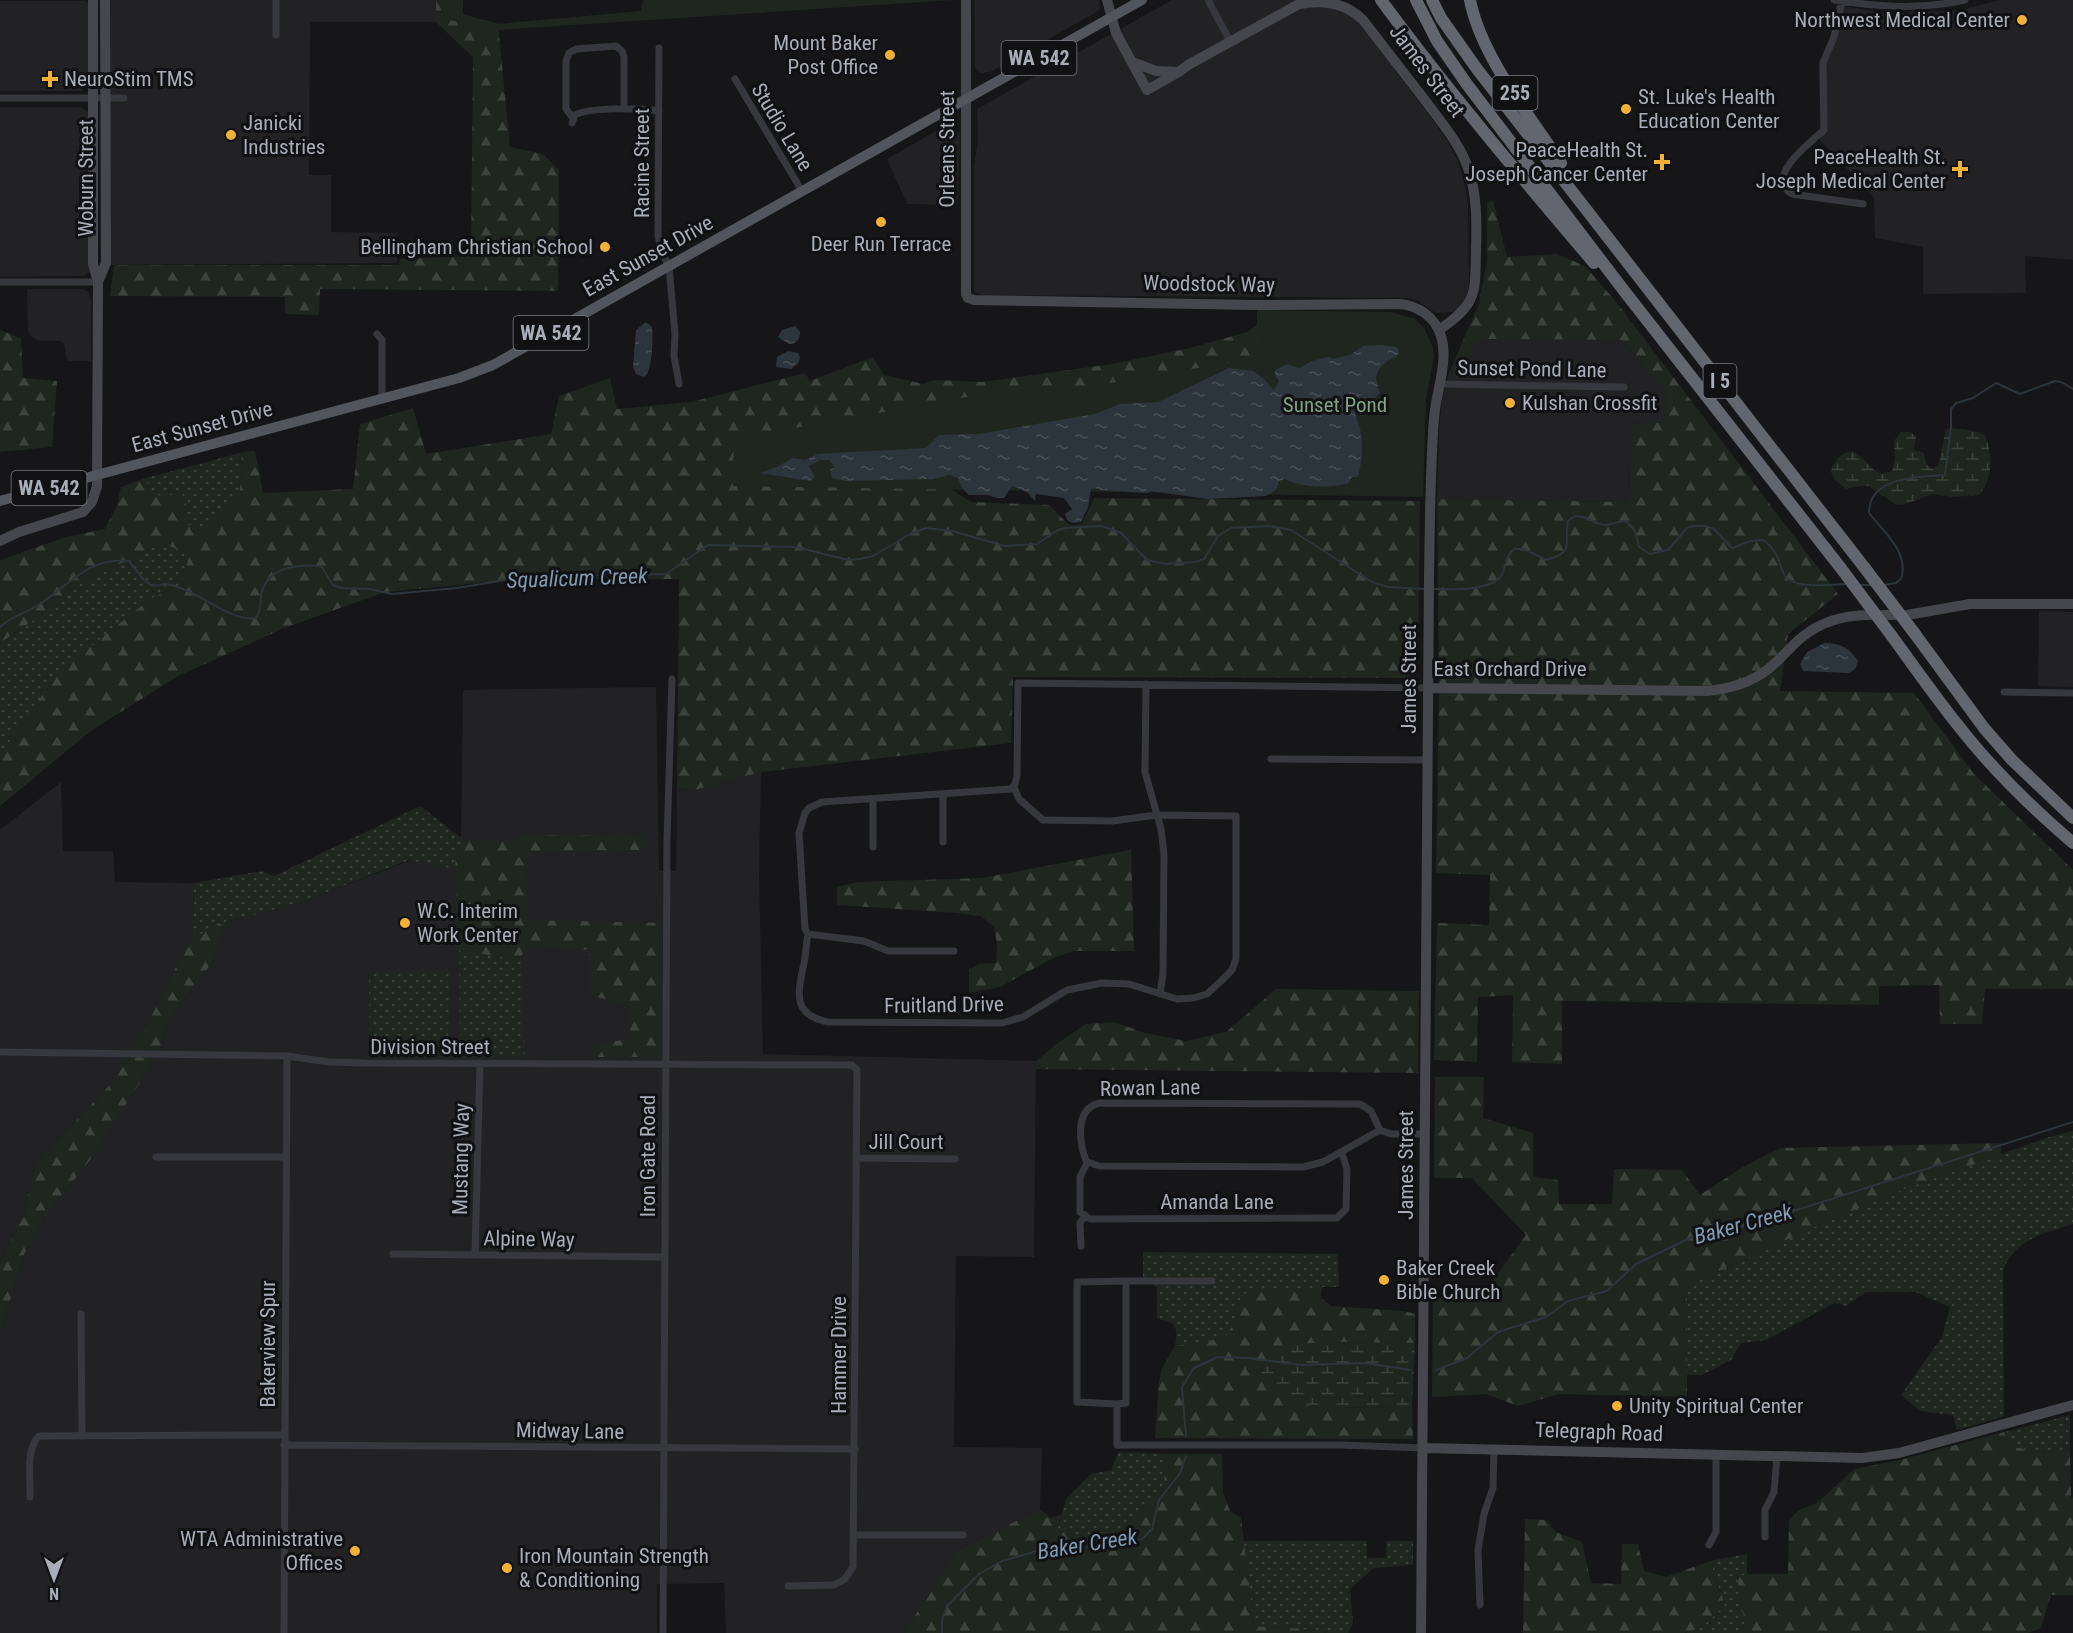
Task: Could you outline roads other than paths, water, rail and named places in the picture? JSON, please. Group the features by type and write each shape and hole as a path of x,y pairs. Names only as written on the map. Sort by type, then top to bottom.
{"highway":[{"path":"1381,0 1411,41 1516,171 1607,279 1625,292"},
{"name":"I 5","path":"1416,0 1437,41 1466,83 1625,292 1840,567 1955,723 1986,759 2034,808 2073,843"},
{"name":"I 5","path":"1432,0 1441,18 1478,69 1864,567 1984,728 2012,760 2073,818"},
{"name":"255","path":"1470,0 1476,24 1491,56 1572,180 1576,194"}],"main road":[{"name":"Woburn Street","path":"0,541 19,532 83,512 92,502 98,475 98,282 93,264 93,0"},
{"name":"Woburn Street","path":"98,282 106,263 105,0"},
{"name":"Orleans Street","path":"966,0 966,294 968,298"},
{"path":"1107,0 1116,33 1132,62 1155,71 1179,72"},
{"name":"East Sunset Drive","path":"0,501 459,378 493,365 1142,0"},
{"name":"James Street","path":"1132,62 1148,90 1230,41 1299,4 1318,0 1343,5 1363,20 1445,126 1468,167 1475,195 1476,230 1472,297 1461,314 1439,330 1444,348 1434,420 1428,616 1421,1633"},
{"name":"Woodstock Way","path":"968,298 974,300 1255,305 1400,304 1421,310 1431,318 1439,330"},
{"path":"1907,615 1970,604 2073,604"},
{"name":"East Orchard Drive","path":"1429,688 1707,691 1723,689 1749,680 1768,670 1800,638 1817,627 1843,617 1870,615"},
{"name":"Telegraph Road","path":"1423,1448 1862,1458 1899,1453 2073,1405"}],"street":[{"path":"276,0 276,35"},
{"path":"1208,0 1230,41"},
{"path":"1834,0 1898,8 1930,6 1965,0"},
{"path":"1842,1 1834,37 1823,63 1824,130 1797,154 1784,172 1783,183 1787,191 1792,194 1863,204"},
{"path":"624,109 622,51 616,46 576,49 568,53 566,109 572,121 578,113 583,112 624,109 658,111"},
{"name":"Racine Street","path":"659,48 658,235 661,251 669,266 675,334 674,356 679,384"},
{"name":"Studio Lane","path":"735,79 802,191"},
{"path":"0,98 124,98"},
{"path":"0,282 98,282"},
{"path":"377,334 382,340 382,398"},
{"name":"Sunset Pond Lane","path":"1439,384 1624,387"},
{"name":"Iron Gate Road","path":"663,1633 667,842 672,679"},
{"name":"East Orchard Drive","path":"1014,787 1017,776 1018,683 1429,688"},
{"path":"1146,684 1145,772 1161,829 1164,855 1163,974 1160,994"},
{"path":"2004,692 2073,693"},
{"path":"1271,759 1428,760"},
{"name":"Fruitland Drive","path":"1014,787 1019,799 1043,820 1112,821 1157,816 1236,816 1236,958 1232,970 1207,994 1193,998 1177,999 1129,984 1102,983 1067,990 1023,1017 1002,1023 828,1022 807,1015 799,999 798,991 808,934 805,929 799,833 802,819 809,808 822,802 1014,787"},
{"path":"943,794 943,842"},
{"path":"873,799 873,847"},
{"path":"808,934 864,941 888,951 954,951"},
{"name":"Division Street","path":"0,1052 287,1056 352,1063 852,1065 857,1070"},
{"name":"Bakerview Spur","path":"284,1633 287,1056"},
{"name":"Mustang Way","path":"475,1255 480,1064"},
{"name":"Hammer Drive","path":"788,1586 834,1585 845,1579 853,1567 857,1070"},
{"name":"Rowan Lane","path":"1087,1163 1082,1149 1082,1118 1088,1107 1100,1103 1360,1104 1371,1111 1380,1130"},
{"path":"1080,1246 1080,1223 1084,1215 1080,1212 1080,1177 1088,1162 1099,1166 1304,1167 1323,1162 1342,1153 1380,1130 1391,1134 1426,1134"},
{"name":"Amanda Lane","path":"1084,1215 1090,1219 1337,1218 1346,1209 1347,1169 1342,1153"},
{"path":"156,1157 285,1157"},
{"name":"Jill Court","path":"856,1158 955,1159"},
{"name":"Alpine Way","path":"393,1254 664,1257"},
{"path":"1126,1281 1126,1403 1077,1402 1077,1282 1126,1281 1212,1281"},
{"path":"81,1314 82,1436"},
{"name":"Telegraph Road","path":"1117,1404 1117,1445 1341,1445 1423,1448"},
{"path":"30,1497 31,1452 39,1436 284,1435"},
{"name":"Midway Lane","path":"284,1445 855,1449"},
{"path":"1480,1605 1478,1550 1484,1514 1493,1488 1494,1449"},
{"path":"1709,1545 1716,1532 1716,1454"},
{"path":"1765,1537 1765,1510 1774,1492 1777,1456"},
{"path":"855,1535 963,1535"}],"water":[{"path":"646,322 652,327 652,346 651,361 644,377 636,374 633,367 636,330"},
{"path":"795,326 800,332 796,342 789,344 778,337 782,330"},
{"name":"Sunset Pond","path":"1363,346 1396,347 1399,350 1397,356 1378,370 1376,380 1380,393 1355,411 1361,435 1361,459 1358,477 1352,477 1347,484 1315,486 1285,479 1279,481 1276,490 1266,496 1207,499 1151,491 1147,493 1095,488 1091,489 1088,507 1081,522 1073,523 1067,520 1065,514 1072,509 1064,498 1036,494 1035,501 1027,492 1012,486 1004,498 969,495 962,488 958,478 949,475 934,479 845,481 832,478 830,469 835,468 830,460 820,460 809,466 815,477 810,481 760,473 792,458 805,460 818,454 926,448 939,435 978,434 1095,414 1120,404 1158,402 1229,368 1253,371 1274,390 1279,381 1275,370 1287,364 1299,368 1312,361 1350,355"},
{"path":"788,351 798,353 799,362 791,369 776,367 777,357"},
{"path":"1825,643 1840,645 1852,653 1858,661 1855,669 1849,673 1803,671 1800,664 1807,652"}],"waterway":[{"name":"Squalicum Creek","path":"1884,585 1896,583 1901,579 1902,560 1894,543 1869,513 1871,501 1886,485 1897,481 1945,475 1951,409 1956,403 1973,398 1996,383 2020,394 2055,381 2073,389"},
{"name":"Squalicum Creek","path":"1433,589 1460,589 1490,584 1502,574 1508,557 1514,549 1524,549 1546,560 1556,557 1567,546 1568,521 1578,516 1601,525 1626,521 1635,531 1639,547 1650,554 1668,550 1687,528 1693,526 1714,529 1732,548 1751,541 1763,540 1774,550 1783,572 1793,582 1811,585 1848,584"},
{"name":"Squalicum Creek","path":"0,627 40,604 91,568 115,561 129,561 142,578 151,585 174,586 229,613 256,618 260,610 264,586 276,573 293,567 321,566 333,585 392,594 457,588 523,577 666,574 708,545 796,547 848,560 860,559 873,556 910,534 926,528 952,531 1005,546 1037,544 1065,528 1102,526 1121,533 1147,560 1165,564 1195,562 1204,559 1218,536 1231,528 1269,526 1291,530 1372,582 1388,587 1424,589"},
{"name":"Squalicum Creek","path":"1860,585 1872,585"},
{"name":"Baker Creek","path":"1436,1370 1467,1358 1498,1332 1546,1317 1568,1301 1607,1291 1636,1264 1692,1237 1750,1225 2073,1122"},
{"name":"Baker Creek","path":"1186,1436 1182,1387 1194,1368 1218,1357 1248,1358 1301,1365 1365,1363 1411,1370"},
{"name":"Baker Creek","path":"942,1633 942,1621 947,1606 979,1574 1002,1561 1065,1543 1142,1539 1152,1529 1159,1500 1180,1473 1186,1456"}],"place":[{"name":"Northwest Medical Center","path":"2022,20"},
{"name":"Mount Baker Post Office","path":"890,55"},
{"name":"NeuroStim TMS","path":"50,79"},
{"name":"St. Luke's Health Education Center","path":"1626,109"},
{"name":"Janicki Industries","path":"231,135"},
{"name":"PeaceHealth St. Joseph Cancer Center","path":"1662,162"},
{"name":"PeaceHealth St. Joseph Medical Center","path":"1960,169"},
{"name":"Deer Run Terrace","path":"881,222"},
{"name":"Bellingham Christian School","path":"605,247"},
{"name":"Kulshan Crossfit","path":"1510,403"},
{"name":"W.C. Interim Work Center","path":"405,923"},
{"name":"Baker Creek Bible Church","path":"1384,1280"},
{"name":"Unity Spiritual Center","path":"1617,1406"},
{"name":"WTA Administrative Offices","path":"355,1551"},
{"name":"Iron Mountain Strength & Conditioning","path":"507,1568"}]}
